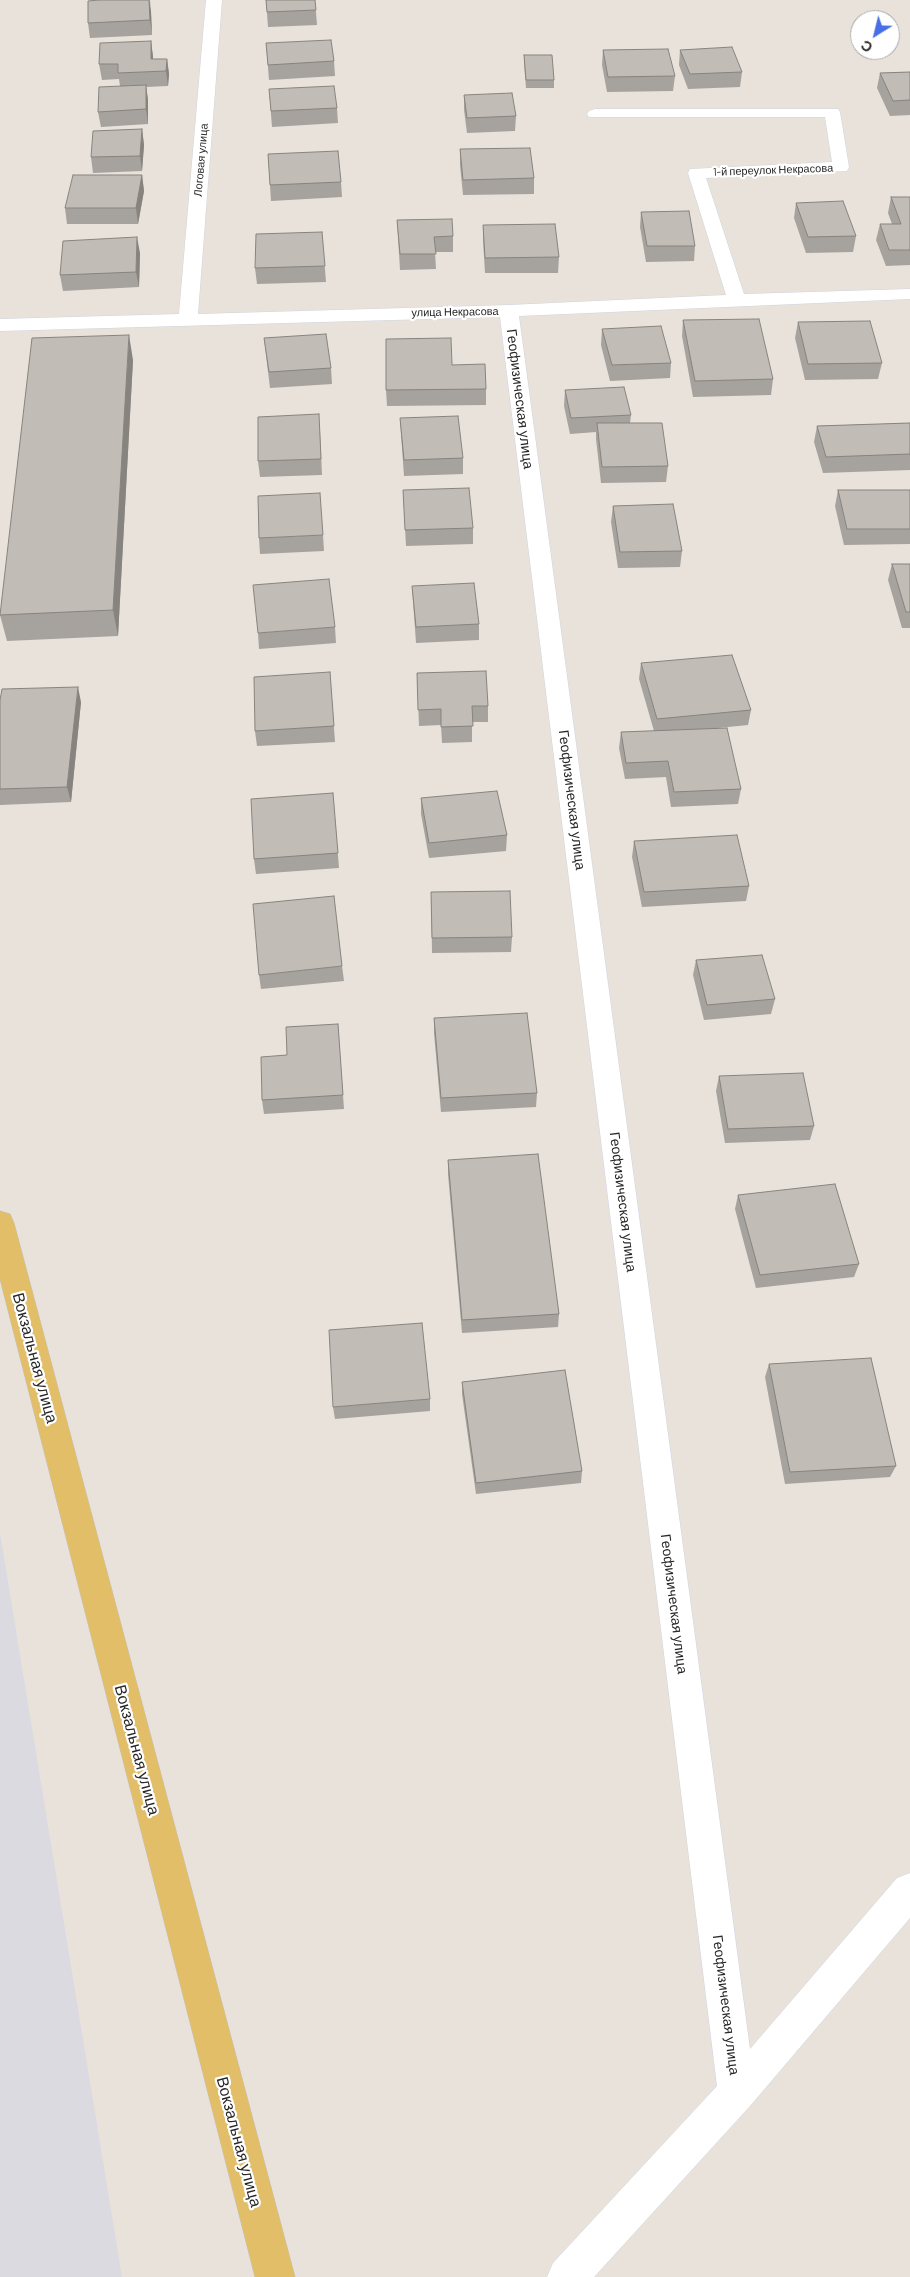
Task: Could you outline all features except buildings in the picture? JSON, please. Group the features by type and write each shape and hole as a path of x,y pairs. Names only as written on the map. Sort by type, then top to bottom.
{"main road":[{"name":"Вокзальная улица","path":"0,1223 275,2277"}],"street":[{"name":"Логовая улица","path":"188,319 214,0"},
{"name":"1-й переулок Некрасова","path":"595,114 832,112 841,167 696,173 737,300"},
{"name":"улица Некрасова","path":"0,325 509,311 737,300 908,299"},
{"name":"Геофизическая улица","path":"509,311 737,2093"},
{"path":"567,2277 737,2093 910,1891"}],"shaded area":[{"path":"0,1533 122,2277 0,2277"}]}
